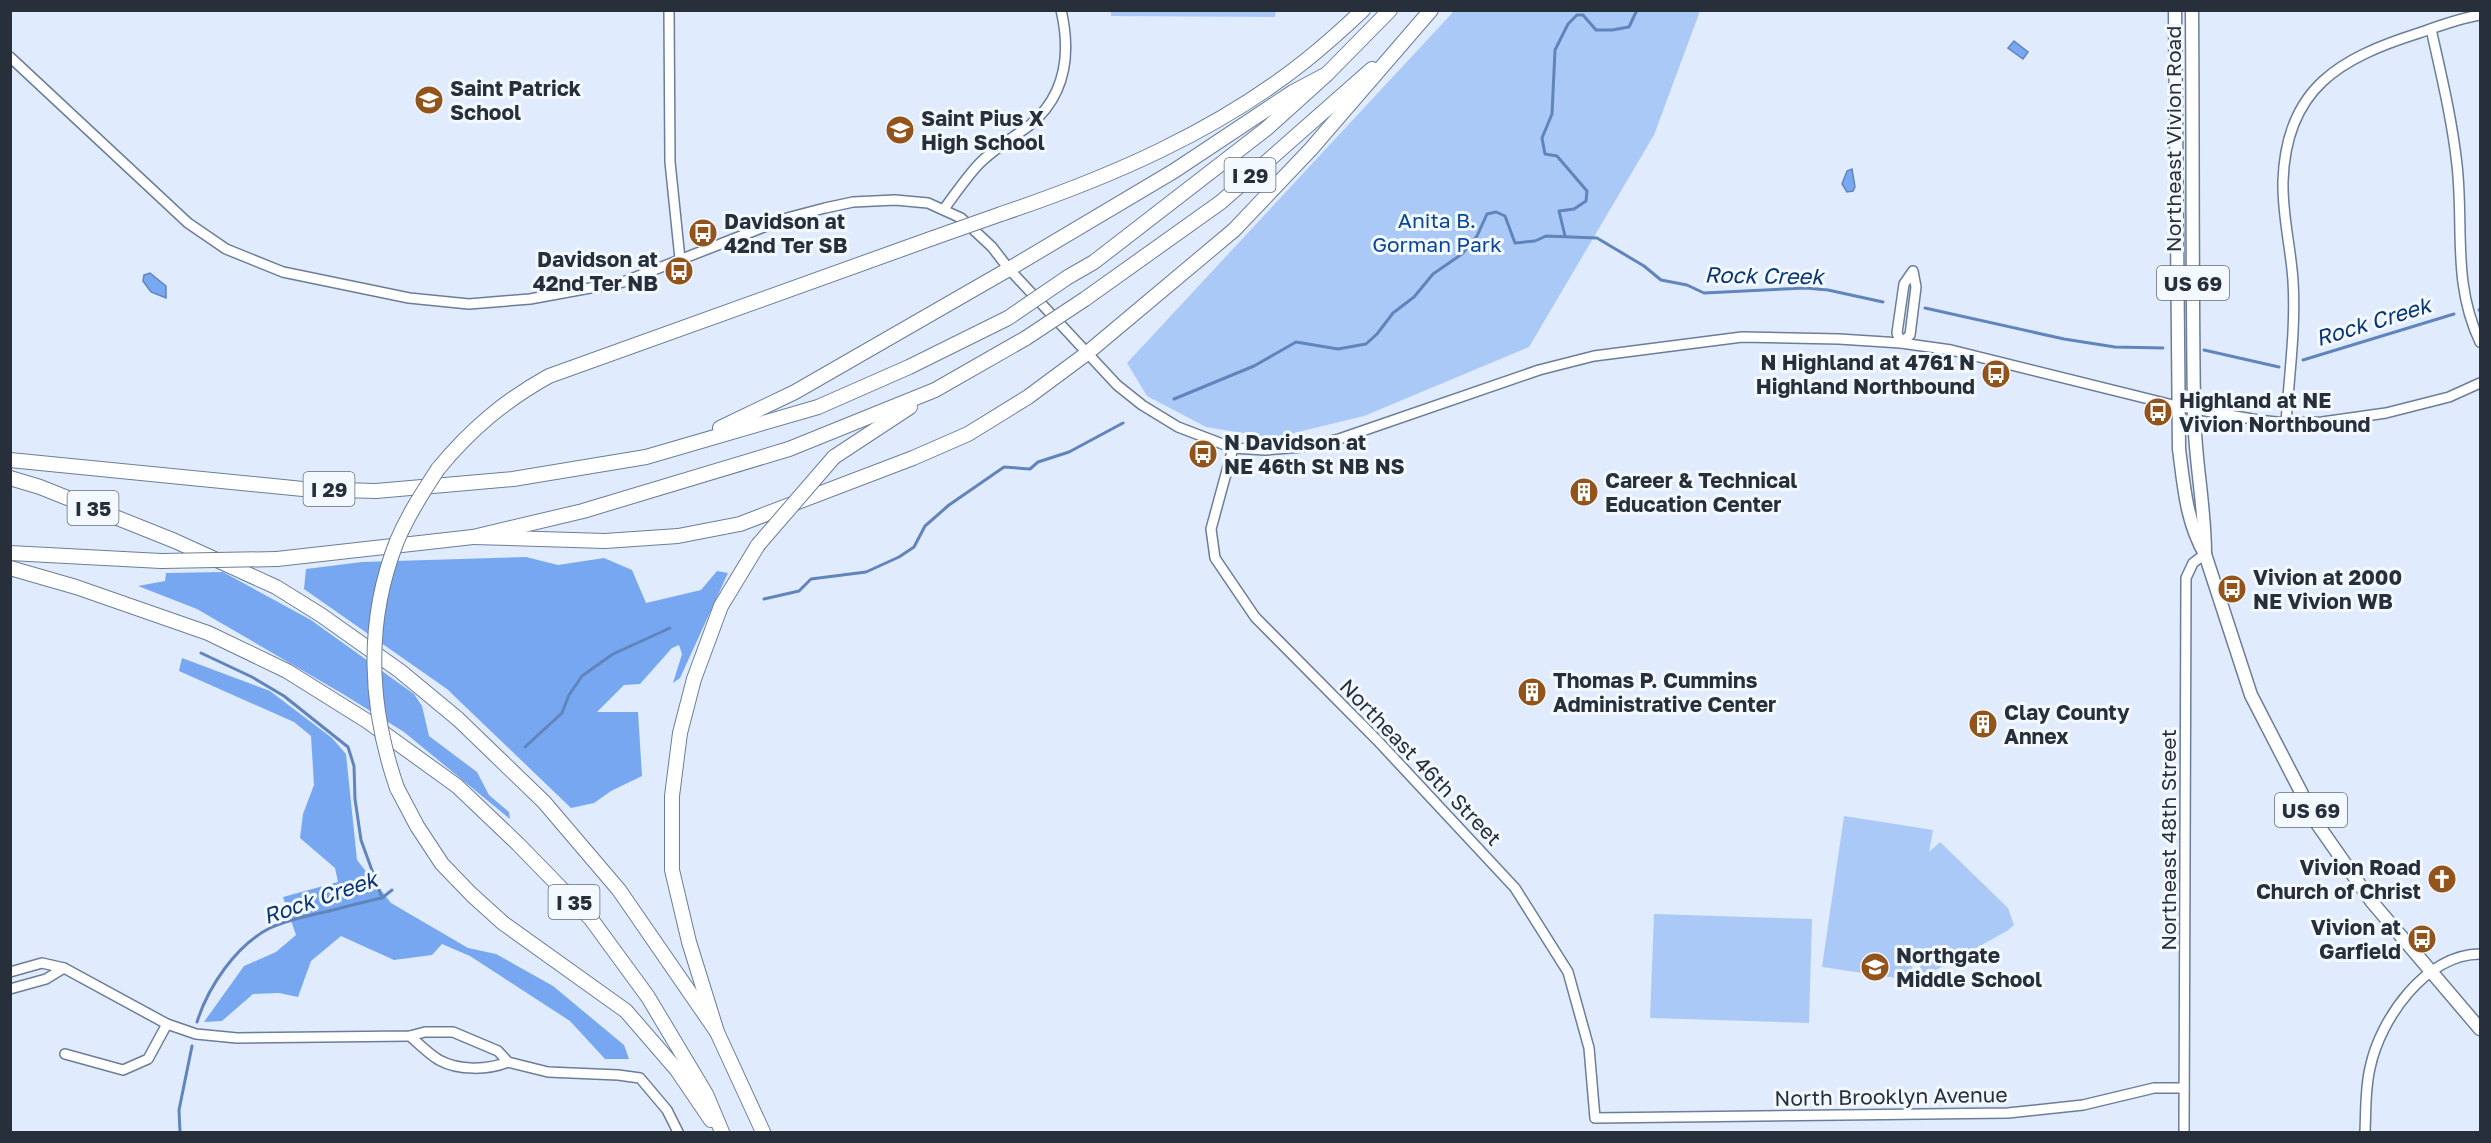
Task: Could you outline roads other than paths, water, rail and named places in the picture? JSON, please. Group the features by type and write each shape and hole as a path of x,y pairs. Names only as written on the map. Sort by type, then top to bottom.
{"highway":[{"path":"720,1132 677,1070 626,1011 503,923 442,864 417,826 397,788 382,740 374,688 377,617 382,590 398,541 412,510 438,469 458,445 488,416 549,376 1064,193 1114,172 1211,123 1304,62 1363,10"},
{"name":"I 29","path":"10,460 303,489 376,491 513,479 646,457 818,407 909,367 1008,318 1094,262 1266,129 1327,74 1390,10"},
{"name":"I 29","path":"10,553 161,561 277,559 473,537 583,511 789,449 935,390 1026,338 1085,299 1221,202 1318,114 1406,40 1431,10"},
{"path":"473,537 605,541 678,536 740,524 913,458 968,434 1028,397 1086,354 1234,230 1311,150 1406,40"},
{"path":"646,457 723,426 795,392 1174,171 1293,92 1327,74"},
{"path":"717,1032 689,942 672,870 672,796 680,733 694,678 721,606 758,545 834,457 935,390"},
{"name":"I 35","path":"10,478 40,486 175,541 276,587 321,615 400,671 458,719 544,802 619,891 717,1032 763,1132"},
{"name":"I 35","path":"10,568 76,586 208,633 287,671 367,721 457,786 518,844 591,919 648,997 706,1094 720,1132"}],"main road":[{"name":"Northeast Vivion Road","path":"2175,10 2177,406 2179,449 2187,510 2194,535 2205,554 2251,695 2318,825 2372,902 2481,1029"},
{"name":"Northeast Vivion Road","path":"2192,10 2194,409 2198,480 2205,528 2205,554"}],"street":[{"path":"669,10 670,162 680,260"},
{"path":"944,209 979,164 1032,123 1056,92 1067,56 1061,10"},
{"path":"2286,423 2294,309 2293,280 2283,199 2284,163 2300,112 2318,85 2343,64 2385,44 2481,15"},
{"path":"2431,29 2452,123 2458,167 2460,260 2464,293 2481,342"},
{"path":"10,57 188,223 233,252 283,272 409,298 469,304 530,299 623,282 787,218 853,202 895,200 928,203 961,218 992,247 1009,269 1117,386 1142,405 1178,427 1233,448 1265,450 1302,447 1339,439 1539,370 1594,356 1742,337 1901,343 1995,360 2177,406 2286,423 2322,422 2386,413 2449,397 2481,383"},
{"path":"1913,271 1916,287 1910,335 1901,343 1897,333 1904,284 1913,271"},
{"name":"Northeast 46th Street","path":"1233,448 1211,529 1215,558 1256,617 1377,740 1515,888 1569,972 1589,1048 1595,1118"},
{"name":"Northeast 48th Street","path":"2184,1132 2186,578 2193,563 2205,554"},
{"path":"2365,1132 2367,1084 2379,1039 2395,1012 2430,972 2452,958 2481,954"},
{"path":"10,972 42,963 64,968 167,1024 196,1034 237,1038 410,1036 425,1032 453,1032 498,1050 508,1062"},
{"path":"10,989 46,979 64,968"},
{"path":"65,1054 123,1070 148,1059 167,1024"},
{"path":"410,1036 440,1061 468,1068 495,1067 508,1062 548,1072 640,1078 667,1110 678,1132"},
{"name":"North Brooklyn Avenue","path":"1595,1118 2008,1113 2084,1105 2154,1088 2184,1088"}],"waterway":[{"path":"1565,236 1559,211 1574,209 1586,201 1587,191 1557,156 1545,154 1542,138 1552,114 1555,50 1568,24 1577,15 1583,15 1596,30 1612,30 1629,27 1637,10"},
{"name":"Rock Creek","path":"1174,399 1254,366 1296,342 1338,349 1366,344 1393,313 1414,297 1433,274 1462,254 1477,236 1487,214 1496,212 1505,216 1515,243 1535,241 1546,236 1597,238 1644,266 1661,280 1687,285 1704,293 1806,288 1828,290 1883,302"},
{"name":"Rock Creek","path":"1925,308 2064,339 2115,347 2163,348"},
{"name":"Rock Creek","path":"2303,360 2454,314"},
{"name":"Rock Creek","path":"2204,350 2279,367"},
{"name":"Rock Creek","path":"764,599 799,591 811,579 866,572 899,557 914,547 925,526 949,505 1004,467 1030,469 1038,462 1069,452 1123,423"},
{"name":"Rock Creek","path":"525,747 562,713 569,695 582,676 613,654 670,628"},
{"path":"201,653 252,677 284,696 348,747 354,766 355,799 361,840 382,898"},
{"name":"Rock Creek","path":"197,1022 208,995 225,968 258,935 286,922 382,898 392,890"},
{"name":"Rock Creek","path":"180,1132 179,1110 192,1046"}],"place":[{"name":"Saint Patrick School","path":"429,100"},
{"name":"Saint Pius X High School","path":"900,130"},
{"name":"Davidson at 42nd Ter SB","path":"703,233"},
{"name":"Davidson at 42nd Ter NB","path":"679,271"},
{"name":"N Highland at 4761 N Highland Northbound","path":"1996,374"},
{"name":"Highland at NE Vivion Northbound","path":"2158,412"},
{"name":"N Davidson at NE 46th St NB NS","path":"1203,454"},
{"name":"Career & Technical Education Center","path":"1584,492"},
{"name":"Vivion at 2000 NE Vivion WB","path":"2232,589"},
{"name":"Thomas P. Cummins Administrative Center","path":"1532,692"},
{"name":"Clay County Annex","path":"1983,724"},
{"name":"Vivion Road Church of Christ","path":"2442,879"},
{"name":"Vivion at Garfield","path":"2422,939"},
{"name":"Northgate Middle School","path":"1875,967"}],"park label":[{"name":"Anita B. Gorman Park","path":"1437,232"}]}
